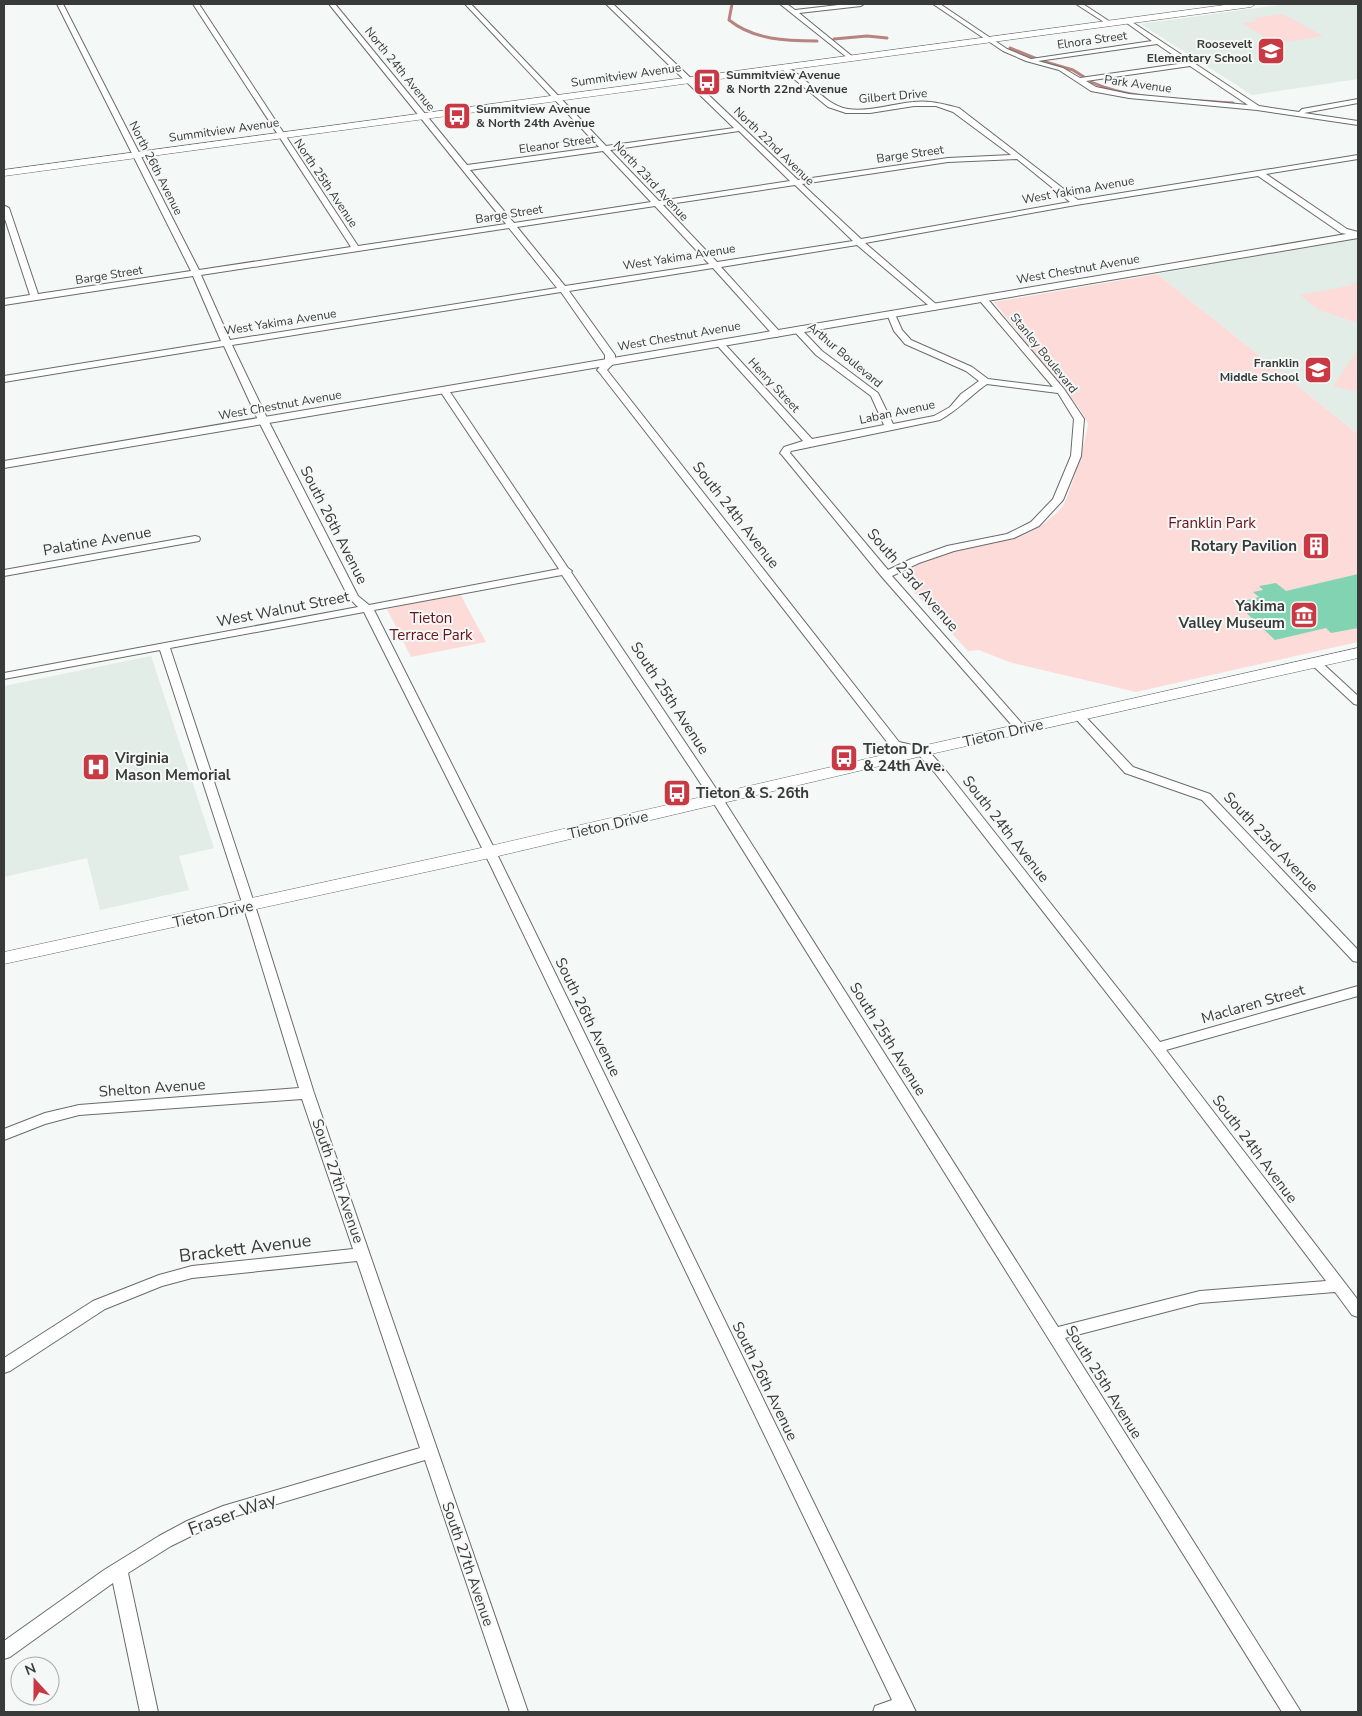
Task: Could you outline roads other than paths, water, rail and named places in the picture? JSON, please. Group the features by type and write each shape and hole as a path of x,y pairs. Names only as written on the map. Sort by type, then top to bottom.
{"main road":[{"name":"Summitview Avenue","path":"4,173 1251,4"},
{"name":"Tieton Drive","path":"4,957 249,906 490,852 922,751 1358,653"}],"street":[{"name":"North 26th Avenue","path":"60,4 196,273 227,344"},
{"name":"North 25th Avenue","path":"196,4 356,249"},
{"name":"North 24th Avenue","path":"332,4 563,289"},
{"name":"North 23rd Avenue","path":"468,4 714,264"},
{"name":"North 22nd Avenue","path":"609,4 859,242 934,307"},
{"path":"783,4 851,58"},
{"path":"794,12 862,4"},
{"name":"Park Avenue","path":"936,4 1005,50 1061,69 1094,89 1110,94 1257,108 1358,123"},
{"path":"1079,4 1108,23"},
{"path":"1127,21 1257,108"},
{"name":"Elnora Street","path":"1033,59 1158,42"},
{"path":"1078,80 1192,64"},
{"name":"Gilbert Drive","path":"784,68 831,105 846,110 870,111 914,104 936,104 956,110 1076,202"},
{"path":"1296,113 1358,101"},
{"name":"Eleanor Street","path":"465,168 740,129"},
{"name":"Barge Street","path":"4,302 948,160 1019,157"},
{"name":"West Yakima Avenue","path":"4,380 859,242 1076,202 1358,157"},
{"path":"1259,173 1344,231 1358,235"},
{"path":"5,208 35,297"},
{"name":"West Chestnut Avenue","path":"4,465 1358,235"},
{"path":"714,264 776,334"},
{"name":"South 24th Avenue","path":"563,289 610,355 610,362 602,370 894,745 922,751 939,770 1157,1048 1358,1311"},
{"name":"Stanley Boulevard","path":"886,575 915,561 951,548 1010,536 1035,524 1058,500 1076,456 1079,419 1061,391 983,299"},
{"path":"892,314 898,331 908,342 969,369 985,381 1061,391"},
{"name":"Arthur Boulevard","path":"797,330 819,353 876,395 890,427"},
{"name":"South 26th Avenue","path":"227,344 264,422 354,598 367,608 490,852 905,1708"},
{"name":"Henry Street","path":"719,344 810,443"},
{"name":"Laban Avenue","path":"787,449 937,418 953,409 964,396 985,381"},
{"name":"South 25th Avenue","path":"445,391 567,571 717,799 1292,1712"},
{"name":"South 23rd Avenue","path":"787,449 786,453 886,575 1021,729"},
{"name":"Palatine Avenue","path":"4,574 195,539"},
{"name":"West Walnut Street","path":"4,676 567,571"},
{"name":"South 27th Avenue","path":"164,646 249,906 307,1093 519,1712"},
{"path":"1316,663 1358,702"},
{"name":"South 23rd Avenue","path":"1079,716 1129,770 1206,797 1358,958"},
{"name":"Maclaren Street","path":"1157,1048 1358,991"},
{"name":"Shelton Avenue","path":"4,1135 34,1122 78,1110 307,1093"},
{"name":"Brackett Avenue","path":"4,1366 99,1305 159,1280 192,1272 363,1254"},
{"path":"1055,1334 1200,1297 1338,1286"},
{"name":"Fraser Way","path":"4,1650 119,1570 171,1537 223,1513 430,1452"},
{"path":"119,1570 149,1712"},
{"path":"882,1712 905,1708"}],"waterway":[{"path":"732,4 729,20 749,32 782,40 817,41"},
{"path":"834,39 867,36 887,38"},
{"path":"1010,48 1042,61 1073,70 1084,77"},
{"path":"1091,82 1125,93 1143,96 1233,103"}],"place":[{"name":"Roosevelt Elementary School","path":"1271,51"},
{"name":"Summitview Avenue & North 22nd Avenue","path":"707,82"},
{"name":"Summitview Avenue & North 24th Avenue","path":"457,116"},
{"name":"Franklin Middle School","path":"1318,370"},
{"name":"Rotary Pavilion","path":"1316,546"},
{"name":"Yakima Valley Museum","path":"1304,615"},
{"name":"Tieton Dr. & 24th Ave.","path":"844,758"},
{"name":"Virginia Mason Memorial","path":"96,767"},
{"name":"Tieton & S. 26th","path":"677,793"}],"park label":[{"name":"Franklin Park","path":"1212,523"},
{"name":"Tieton Terrace Park","path":"431,626"}]}
